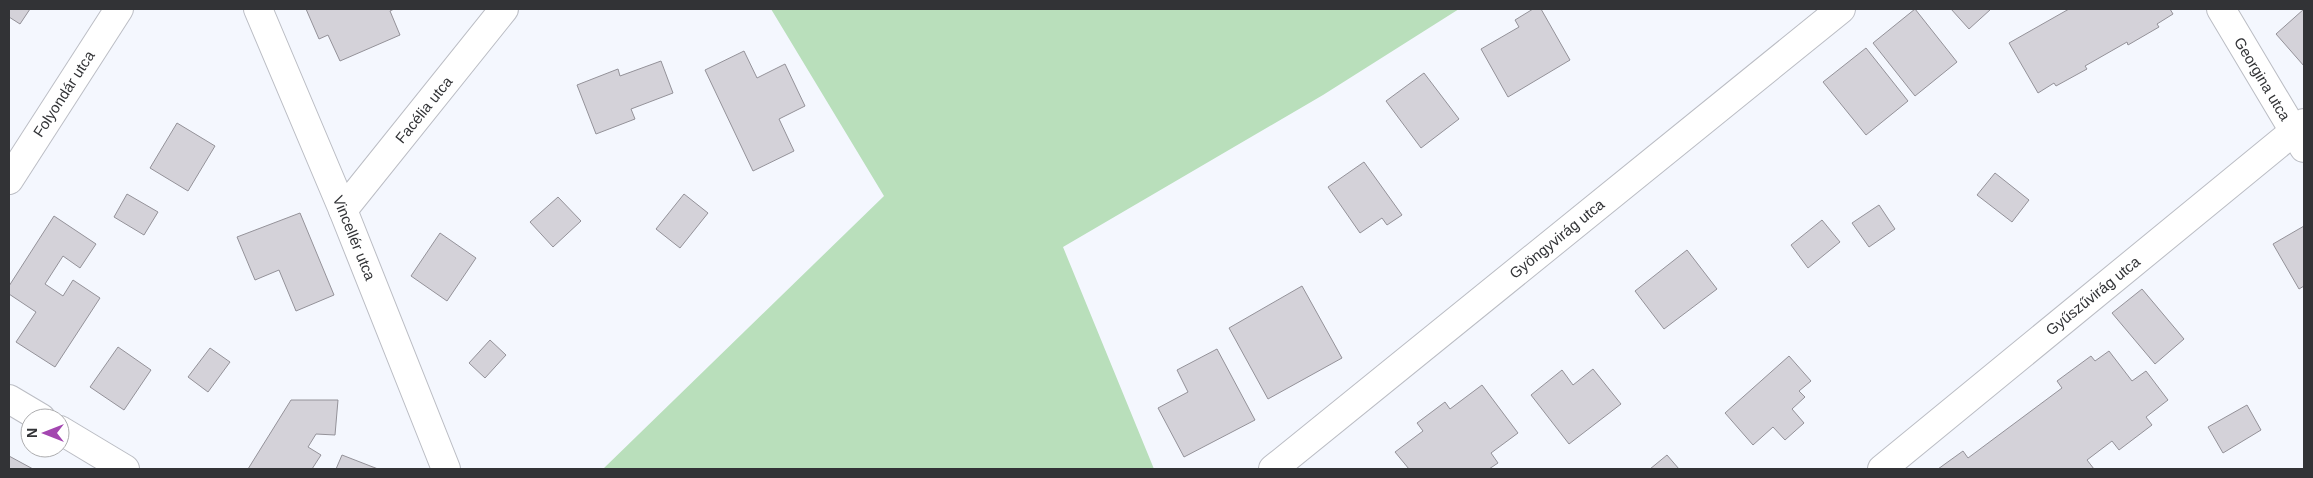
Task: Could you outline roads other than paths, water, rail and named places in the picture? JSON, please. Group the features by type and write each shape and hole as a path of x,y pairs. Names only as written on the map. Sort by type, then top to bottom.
{"street":[{"name":"Folyondár utca","path":"9,180 119,9"},
{"name":"Vincellér utca","path":"258,9 343,210 446,469"},
{"name":"Facélia utca","path":"343,210 504,9"},
{"name":"Gyöngyvirág utca","path":"1273,469 1841,9"},
{"name":"Georgina utca","path":"2221,9 2301,134"},
{"name":"Gyűszűvirág utca","path":"1882,469 2301,134"},
{"path":"9,399 24,408"},
{"path":"70,436 125,469"}]}
